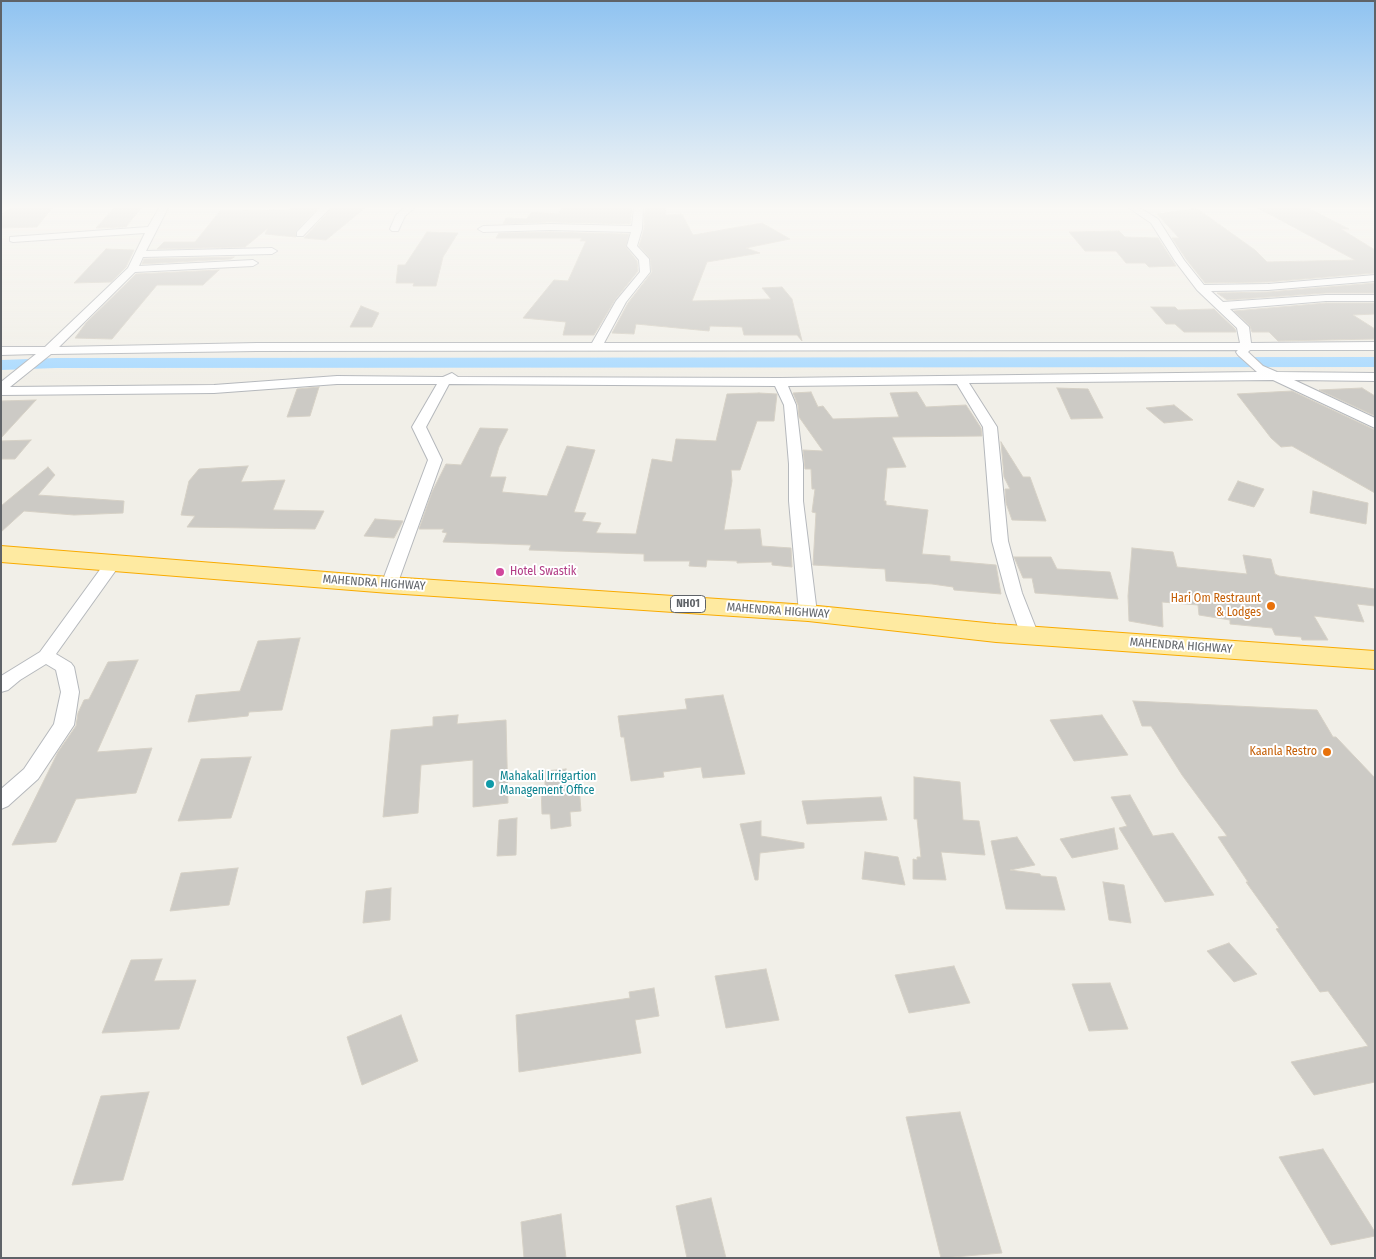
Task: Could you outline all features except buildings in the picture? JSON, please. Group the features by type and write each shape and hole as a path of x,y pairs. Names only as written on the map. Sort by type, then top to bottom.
{"highway":[{"name":"MAHENDRA HIGHWAY","path":"1,554 390,584 808,612 1030,636 1375,660"}],"street":[{"path":"1,389 107,296 132,269 171,267"},
{"path":"596,347 621,301 645,272 645,267"},
{"path":"1184,267 1201,288 1243,327 1246,351 1259,369 1350,410 1375,424"},
{"path":"1201,288 1268,287 1375,278"},
{"path":"1220,306 1326,298 1375,298"},
{"path":"1,351 42,355 257,347 1246,351 1375,346"},
{"path":"1,389 214,389 337,380 448,379 780,382 1273,376 1375,377"},
{"path":"390,584 435,460 419,426 448,379"},
{"path":"961,380 990,427 1000,541 1014,593 1030,636"},
{"path":"780,382 790,405 796,464 796,501 808,612"},
{"path":"1,686 13,676 46,656 113,563"},
{"path":"1,801 31,774 64,725 70,692 65,667 46,656"}],"waterway":[{"path":"1,365 56,363 1375,362"}],"place":[{"name":"Hotel Swastik","path":"500,572"},
{"name":"Hari Om Restraunt & Lodges","path":"1271,606"},
{"name":"Kaanla Restro","path":"1327,752"},
{"name":"Mahakali Irrigartion Management Office","path":"490,784"}]}
